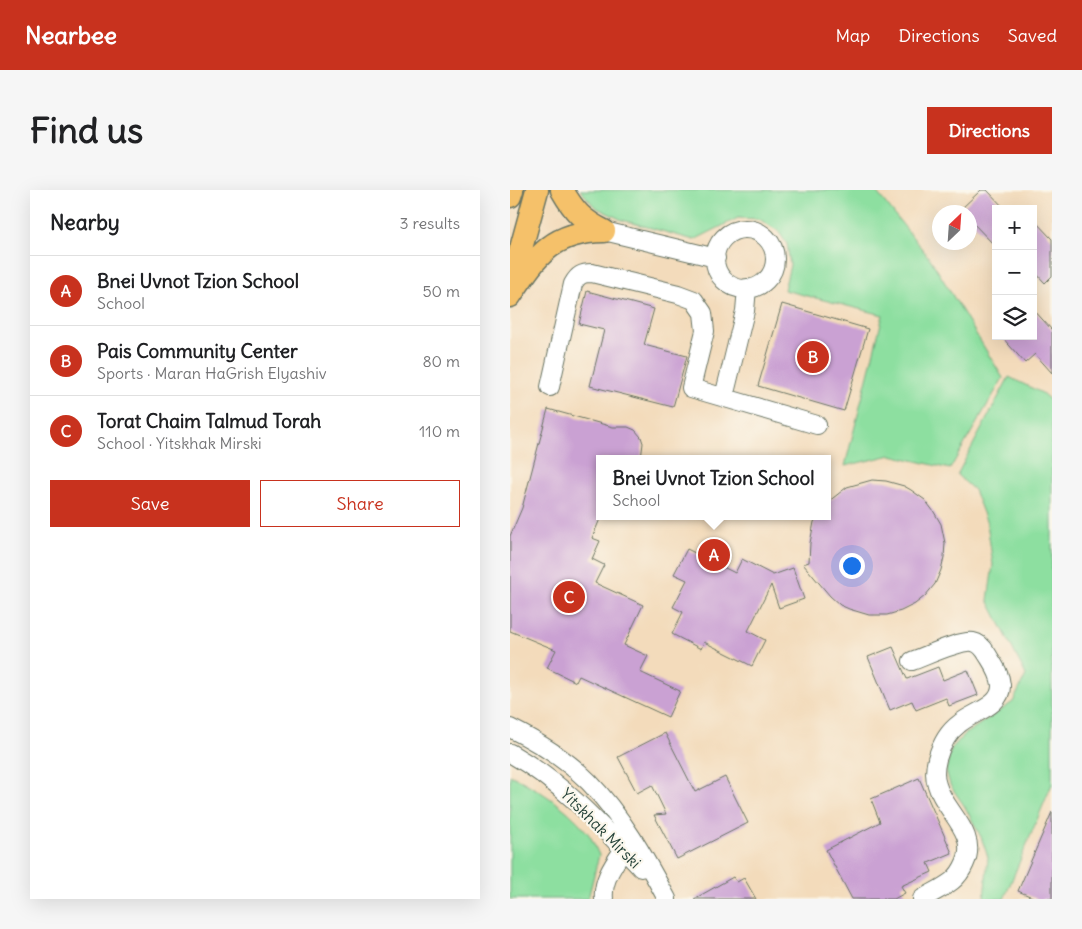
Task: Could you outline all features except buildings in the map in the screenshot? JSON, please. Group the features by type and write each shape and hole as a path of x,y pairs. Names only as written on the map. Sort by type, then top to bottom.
{"main road":[{"path":"510,196 512,190"},
{"path":"510,288 536,190"},
{"path":"562,190 570,204 587,223 604,231"},
{"path":"510,296 533,262 556,242 579,232 604,231"}],"street":[{"path":"740,229 751,229 760,233 771,243 775,253 772,273 762,284 746,288 732,285 720,275 716,265 717,248 722,239 740,229"},
{"path":"604,231 716,258"},
{"path":"550,387 574,284 577,276 592,272 678,294 694,300 703,313 705,331 691,388 817,425"},
{"path":"724,397 745,311 746,288"},
{"path":"912,661 963,642 975,642 984,648 999,675 1001,685 1000,695 993,703 960,722 949,733 937,758 935,773 937,785 942,797 965,833 968,844 968,857 962,870 953,881 922,899"},
{"name":"Yitskhak Mirski","path":"510,728 540,745 588,780 608,804 634,841 665,896"},
{"name":"Yitskhak Mirski","path":"510,753 573,797 600,822 665,896"},
{"path":"604,899 607,878 624,849"}],"green space":[{"path":"580,190 875,190 931,260 1003,378 950,469 891,455 845,466 883,315 784,290 790,265 787,244 778,231 759,219 738,218 694,240 622,220 595,207"},
{"path":"1009,377 1042,393 1052,402 1052,784 1004,899 984,899 988,857 981,837 965,807 950,785 946,770 951,749 965,734 1013,702 1026,675 988,600 993,565 987,523 974,490 957,475"},
{"path":"510,775 541,792 561,806 590,836 599,855 588,899 510,899"}],"place":[{"name":"Pais Community Center","path":"813,357"},
{"name":"Bnei Uvnot Tzion School","path":"714,555"},
{"name":"Torat Chaim Talmud Torah","path":"569,597"}]}
